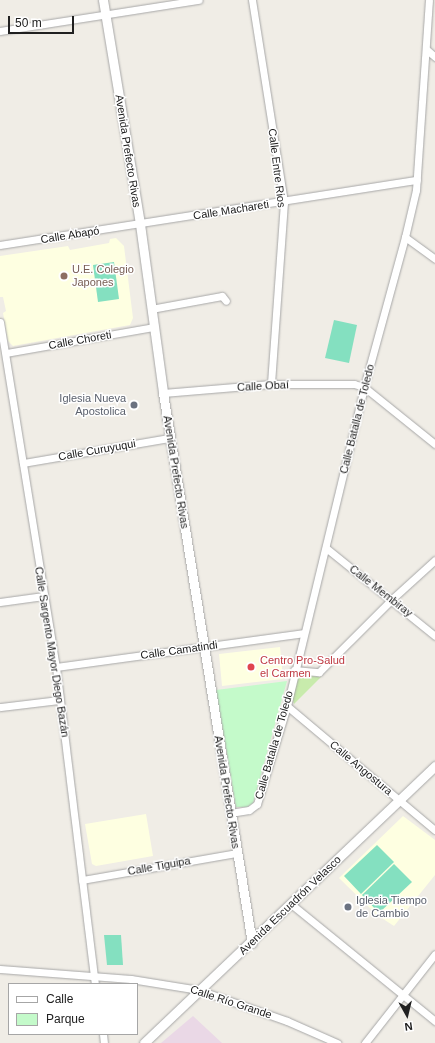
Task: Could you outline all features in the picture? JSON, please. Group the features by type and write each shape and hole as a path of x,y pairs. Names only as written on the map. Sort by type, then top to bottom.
{"street":[{"name":"Avenida Prefecto Rivas","path":"104,0 140,224 170,438 252,943"},
{"path":"0,31 198,0"},
{"name":"Calle Entre Rios","path":"252,0 284,202 271,384"},
{"name":"Calle Batalla de Toledo","path":"230,813 249,810 257,804 287,706 294,670 326,548 364,387 405,236 417,180 427,50 429,0"},
{"path":"427,50 435,57"},
{"name":"Calle Machareti","path":"140,224 417,180"},
{"name":"Calle Abapó","path":"0,245 140,224"},
{"path":"405,236 435,259"},
{"path":"151,309 222,296 226,301"},
{"name":"Calle Sargento Mayor Diego Bazán","path":"0,322 6,353 4,363 23,463 56,667 95,980"},
{"name":"Calle Choreti","path":"6,353 154,327"},
{"name":"Calle Obaí","path":"163,393 271,384 354,384 364,387"},
{"path":"364,387 435,444"},
{"name":"Calle Curuyuqui","path":"23,463 170,438"},
{"name":"Calle Membiray","path":"326,548 392,598 435,636"},
{"path":"294,670 319,672 392,598 435,560"},
{"path":"0,602 44,596"},
{"name":"Calle Camatindi","path":"56,667 303,633"},
{"path":"0,707 60,700"},
{"name":"Calle Angostura","path":"287,706 435,830"},
{"name":"Avenida Escuadrón Velasco","path":"144,1043 199,990 252,943 435,766"},
{"name":"Calle Tiguipa","path":"82,880 237,853"},
{"path":"291,904 435,1021"},
{"path":"365,1043 435,954"},
{"name":"Calle Río Grande","path":"0,968 126,983"},
{"name":"Calle Río Grande","path":"138,984 199,990 287,1021 337,1043"}],"shaded area":[{"name":"U.E. Colegio Japones","path":"116,238 124,246 133,318 130,325 13,346 8,341 3,313 6,311 3,297 0,297 0,256 68,246 70,250 109,243 110,239"},
{"name":"Centro Pro-Salud el Carmen","path":"280,647 283,679 222,686 219,654"},
{"path":"146,814 153,856 96,866 92,864 85,824"},
{"path":"403,816 435,840 435,875 394,926 377,915 339,878"},
{"path":"193,1016 222,1043 161,1043"}],"green space":[{"path":"114,262 119,299 98,302 93,265"},
{"path":"334,320 357,325 349,363 325,358"},
{"path":"302,675 321,677 294,704 292,698 297,678"},
{"path":"287,681 253,803 247,807 236,807 216,690"},
{"path":"377,845 394,862 361,894 344,876"},
{"path":"394,864 412,882 379,913 362,895"},
{"path":"104,935 121,935 123,965 107,965"}],"place":[{"name":"U.E. Colegio Japones","path":"64,276"},
{"name":"Iglesia Nueva Apostolica","path":"134,405"},
{"name":"Centro Pro-Salud el Carmen","path":"251,667"},
{"name":"Iglesia Tiempo de Cambio","path":"348,907"}]}
